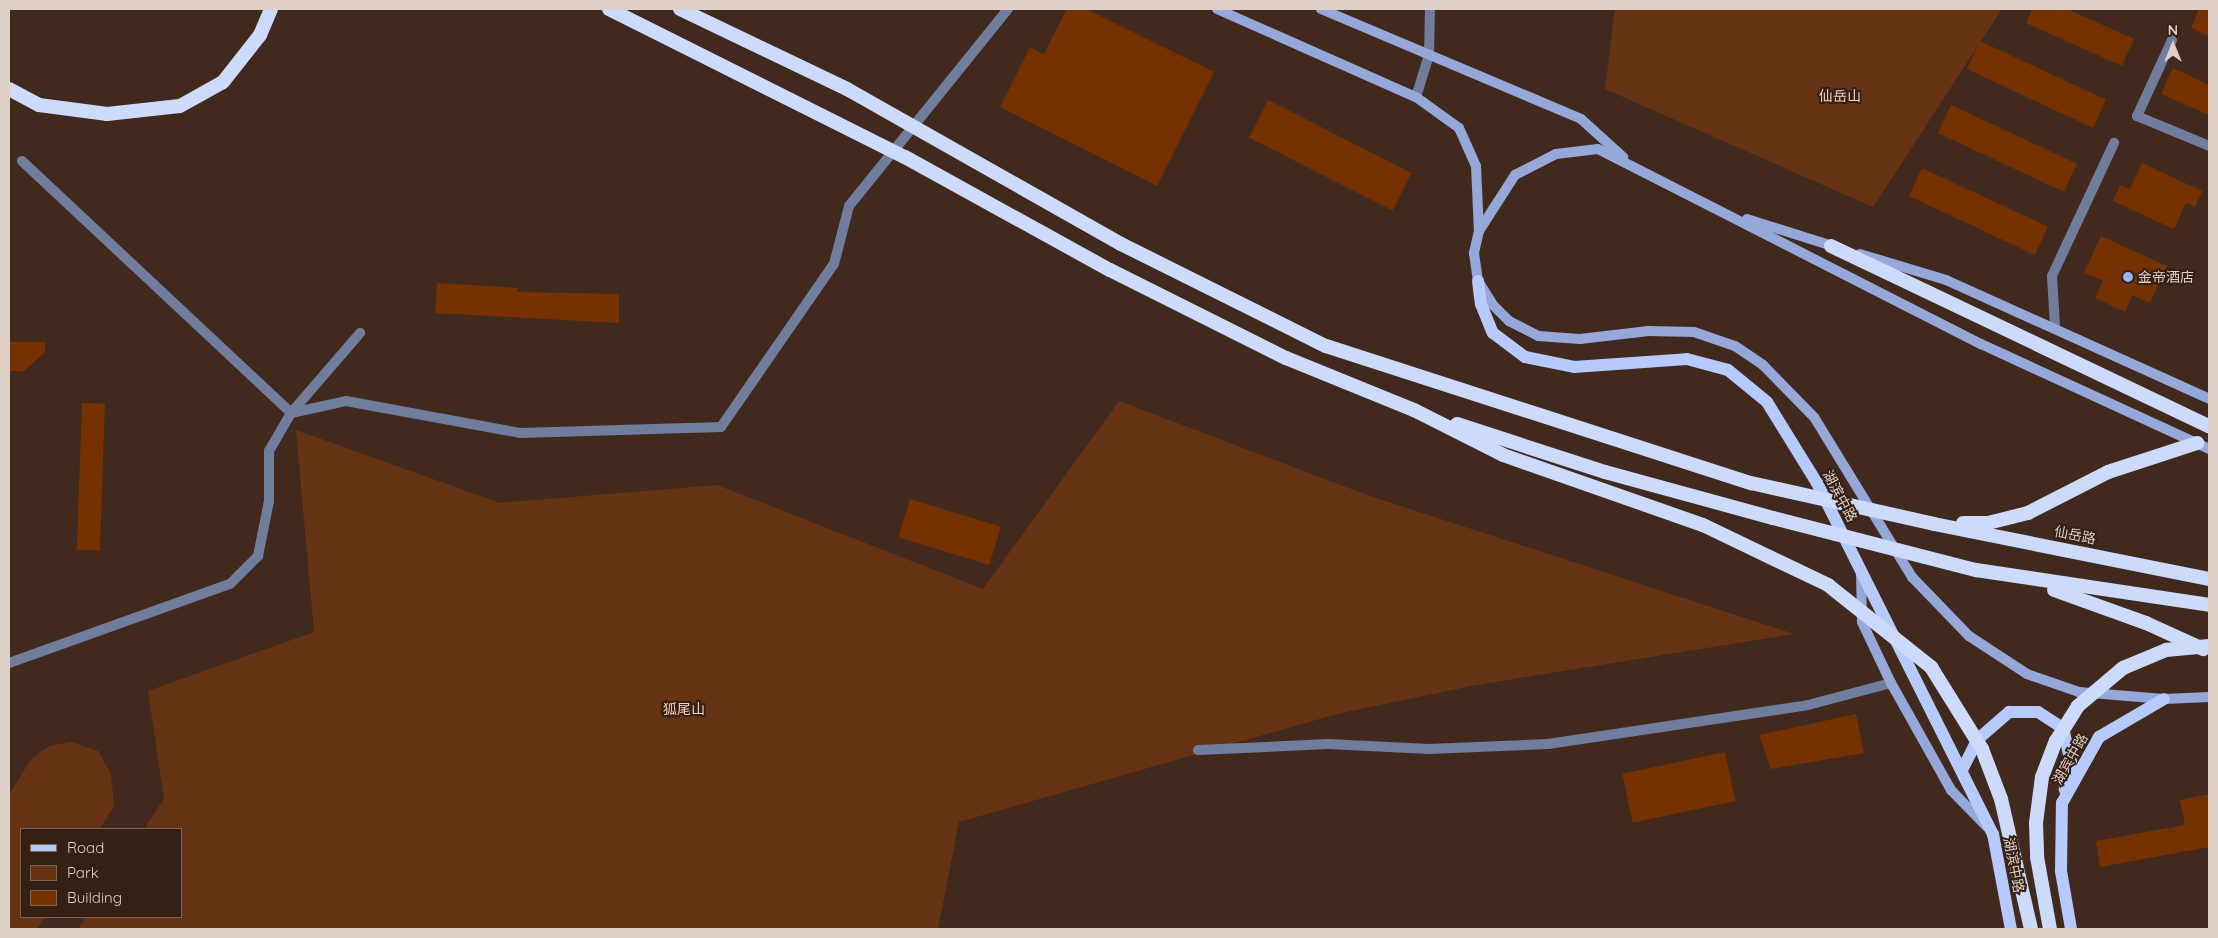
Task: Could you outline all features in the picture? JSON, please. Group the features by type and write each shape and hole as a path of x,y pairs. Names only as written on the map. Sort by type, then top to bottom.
{"highway":[{"path":"9,89 39,104 107,114 180,106 223,82 260,35 271,9"},
{"path":"609,9 905,157 1110,270 1286,358 1414,410 1605,472 1773,518 1976,570 2024,580 2209,605"},
{"path":"680,9 847,90 1122,244 1326,346 1751,483 1934,524 1988,523 2028,513 2108,472 2203,446"},
{"path":"1831,246 2209,426"},
{"path":"1414,410 1503,455 1704,525 1828,585 1931,668 1982,749 2001,799 2030,929"},
{"name":"仙岳路","path":"1934,524 2209,579"},
{"path":"2024,580 2146,623 2209,652"},
{"path":"2050,929 2037,857 2036,823 2042,777 2056,741 2078,706 2123,668 2166,650 2209,646"}],"main road":[{"path":"1216,9 1416,97 1459,128 1476,166 1480,231"},
{"path":"1321,9 1581,119 1631,164"},
{"path":"2203,446 1981,344 1631,164 1598,149 1556,154 1515,175 1480,231 1474,253 1478,280 1493,305 1509,321 1538,336 1580,339 1649,331 1694,332 1735,346 1762,365 1814,417 1912,577 1969,636 2027,674 2079,692 2164,699 2209,697"},
{"path":"1718,210 1946,280 2209,399"},
{"name":"湖滨中路","path":"1478,280 1481,304 1494,332 1525,357 1574,367 1687,359 1728,370 1767,402 1817,483 1962,770 1992,834 2011,929"},
{"path":"1861,570 1862,622 1891,683 1951,790 1992,834"},
{"name":"湖宾中路","path":"2070,929 2061,871 2062,803 2099,737 2164,699"},
{"path":"1962,770 1977,740 2009,712 2038,712 2063,728 2071,762 2062,803"}],"street":[{"path":"291,413 346,401 520,434 721,427 834,264 849,206 1008,9"},
{"path":"1416,97 1429,54 1430,9"},
{"path":"2172,40 2137,116 2209,146"},
{"path":"2056,326 2052,276 2114,144"},
{"path":"22,161 291,413"},
{"path":"9,663 230,584 258,556 269,501 269,451 291,413 360,333"},
{"path":"1198,750 1328,744 1429,749 1548,744 1808,705 1891,683"}],"green space":[{"name":"仙岳山","path":"1615,9 2002,9 1873,207 1605,89"},
{"name":"狐尾山","path":"1119,401 1370,496 1794,634 1476,685 1337,714 959,822 938,929 78,929 85,918 182,918 182,828 145,828 164,799 148,691 314,632 296,430 500,503 717,485 983,589"},
{"path":"71,742 98,751 111,774 114,806 101,828 20,828 20,918 44,918 37,929 9,929 9,795 31,759 49,746"}],"building":[{"path":"1067,9 1086,9 1214,72 1157,186 1000,107 1030,47 1044,54"},
{"path":"2032,9 2067,9 2134,39 2122,66 2026,23"},
{"path":"2199,9 2209,9 2209,36 2191,28"},
{"path":"1980,41 2106,100 2093,128 1967,69"},
{"path":"2173,68 2209,85 2209,115 2161,94"},
{"path":"1268,100 1411,173 1392,211 1249,137"},
{"path":"1951,105 2077,164 2064,192 1938,133"},
{"path":"2142,163 2202,191 2195,207 2186,203 2174,229 2113,201 2120,185 2130,189"},
{"path":"1922,168 2048,227 2035,255 1909,196"},
{"name":"金帝酒店","path":"2101,236 2167,266 2150,303 2132,295 2125,312 2095,298 2103,281 2084,273"},
{"path":"437,283 518,288 517,292 619,294 619,323 435,313"},
{"path":"9,342 45,342 45,352 24,371 9,371"},
{"path":"82,403 105,404 100,551 77,550"},
{"path":"910,499 1001,527 989,565 898,537"},
{"path":"1856,714 1864,753 1771,769 1759,735"},
{"path":"1725,752 1735,801 1633,823 1622,774"},
{"path":"2209,794 2209,847 2100,867 2096,841 2185,825 2180,800"}],"place":[{"name":"金帝酒店","path":"2128,277"}]}
